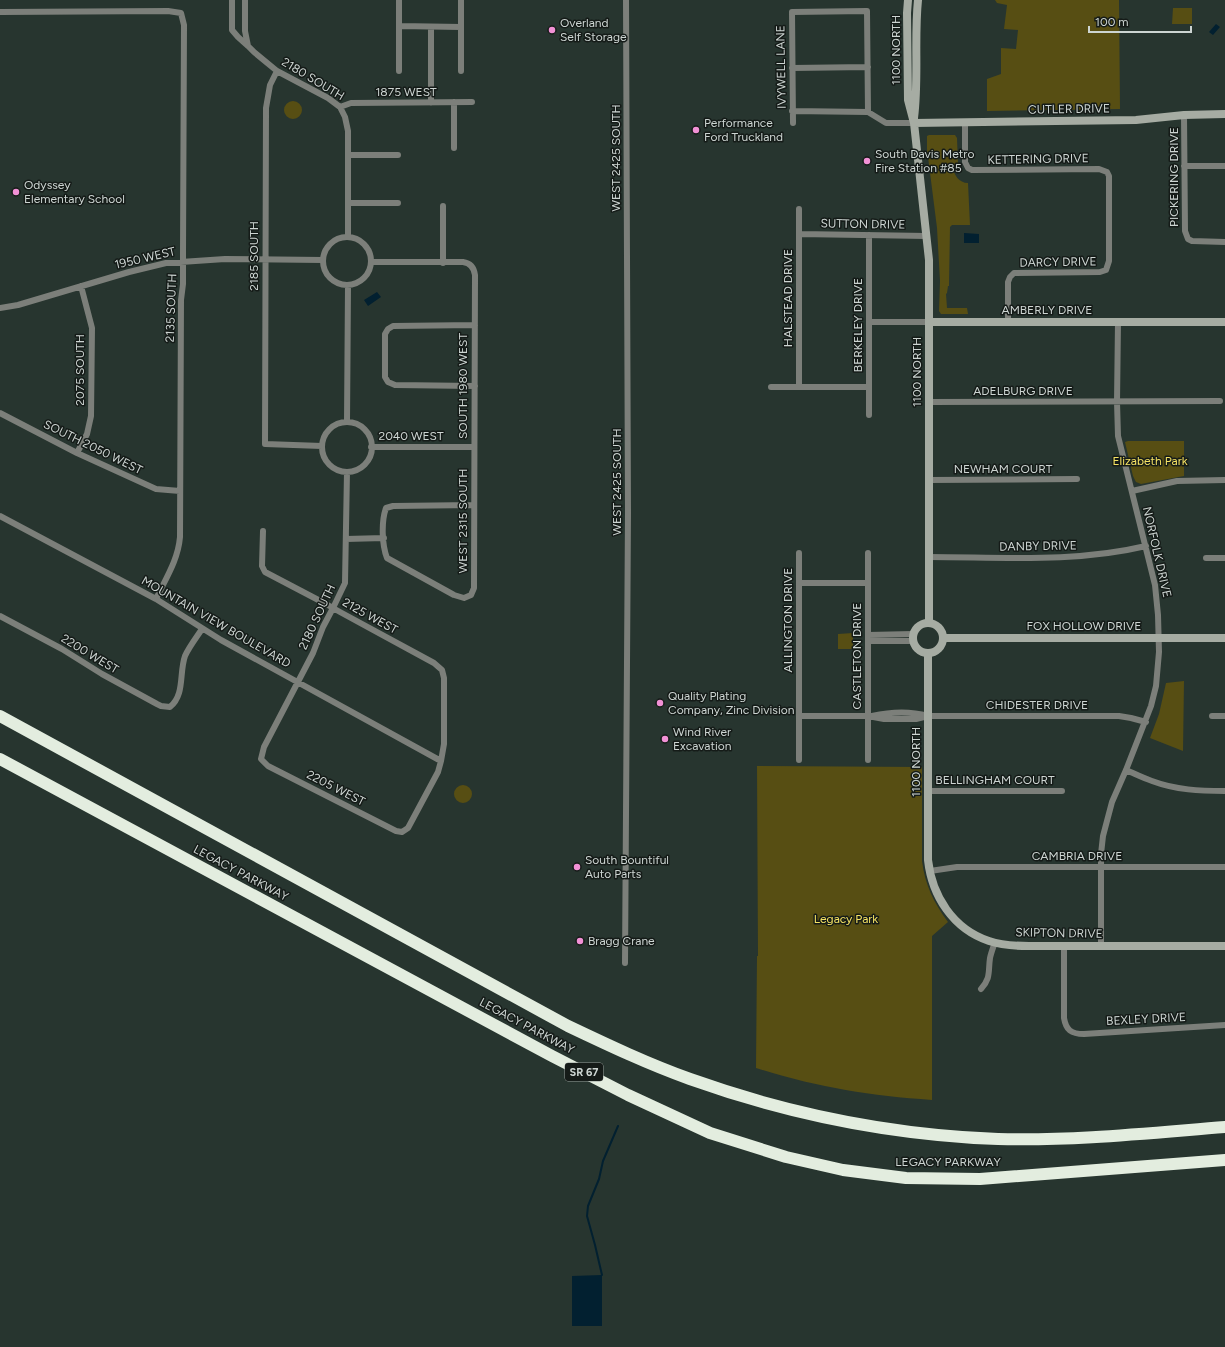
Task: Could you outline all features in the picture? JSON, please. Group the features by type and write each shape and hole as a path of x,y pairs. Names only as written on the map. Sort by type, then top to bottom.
{"highway":[{"name":"LEGACY PARKWAY","path":"0,716 568,1026 647,1062 690,1079 772,1104 844,1121 875,1127 949,1136 998,1139 1078,1139 1225,1127"},
{"name":"LEGACY PARKWAY","path":"0,759 552,1056 628,1095 710,1133 800,1161 843,1170 906,1178 980,1179 1225,1160"}],"street":[{"name":"2180 SOUTH","path":"232,0 232,30 238,37 277,71 328,98 340,107 345,117 348,131 348,237"},
{"path":"245,0 245,31 248,46"},
{"path":"399,0 399,71"},
{"path":"461,0 461,71"},
{"name":"WEST 2425 SOUTH","path":"625,963 628,513 626,0"},
{"name":"1100 NORTH","path":"908,0 908,100 914,123 929,260 929,622"},
{"name":"1100 NORTH","path":"914,123 917,99 916,22 918,0"},
{"name":"2135 SOUTH","path":"0,12 168,11 181,13 184,25 180,537 174,563 156,599"},
{"name":"IVYWELL LANE","path":"793,122 792,12 867,11 868,67"},
{"path":"399,26 461,27"},
{"path":"430,102 431,26"},
{"path":"792,68 868,67 868,112"},
{"name":"2185 SOUTH","path":"277,71 270,85 266,108 265,444 322,446"},
{"path":"454,102 454,148"},
{"name":"1875 WEST","path":"340,107 351,103 472,102"},
{"path":"792,112 868,112 886,123 914,123"},
{"name":"CUTLER DRIVE","path":"914,123 1136,120 1184,115 1225,114"},
{"name":"PICKERING DRIVE","path":"1184,115 1184,227 1186,235 1188,239 1197,242 1225,242"},
{"name":"KETTERING DRIVE","path":"965,122 965,162 968,168 972,170 1099,169 1107,172 1109,179 1109,261 1106,270"},
{"path":"348,155 398,155"},
{"path":"1184,166 1225,166"},
{"path":"348,203 398,203"},
{"path":"372,262 443,263 443,206"},
{"name":"HALSTEAD DRIVE","path":"799,209 799,387"},
{"name":"SUTTON DRIVE","path":"799,234 927,236"},
{"name":"BERKELEY DRIVE","path":"869,235 869,415"},
{"path":"348,237 358,239 365,245 370,253 372,262 364,279 357,284 348,286 340,285 330,278 323,268 323,260 325,250 331,243 339,238 348,237"},
{"name":"1950 WEST","path":"0,308 18,305 150,266 183,261 226,259 323,260"},
{"name":"SOUTH 1980 WEST","path":"443,263 463,262 474,268 474,447"},
{"name":"DARCY DRIVE","path":"1008,322 1008,282 1014,273 1100,272 1106,270"},
{"name":"2075 SOUTH","path":"77,453 87,434 91,416 92,328 82,286"},
{"path":"347,422 348,286"},
{"name":"AMBERLY DRIVE","path":"869,322 1225,322"},
{"name":"NORFOLK DRIVE","path":"1101,946 1100,867 1105,825 1112,802 1146,722 1151,706 1156,686 1159,638 1156,596 1146,546 1118,436 1118,322"},
{"name":"SOUTH 1980 WEST","path":"474,326 400,325 393,326 388,329 385,334 385,377 388,382 395,385 474,386"},
{"path":"771,387 869,387"},
{"name":"ADELBURG DRIVE","path":"929,402 1220,401"},
{"name":"SOUTH 2050 WEST","path":"0,413 77,453 156,490 180,491"},
{"path":"347,422 356,424 364,430 370,438 371,447 369,457 364,465 356,470 347,472 337,470 329,465 324,457 322,446 329,429 337,424 347,422"},
{"name":"2040 WEST","path":"371,447 474,447"},
{"name":"WEST 2315 SOUTH","path":"384,538 384,550 387,558 454,595 464,598 471,595 474,588 474,447"},
{"name":"2180 SOUTH","path":"261,759 264,747 313,653 323,627 334,608 345,583 347,472"},
{"name":"NEWHAM COURT","path":"929,480 1077,479"},
{"path":"1132,491 1177,481 1225,480"},
{"path":"346,539 384,538 383,517 386,508 393,506 474,505"},
{"name":"MOUNTAIN VIEW BOULEVARD","path":"0,516 156,599 202,629 441,761"},
{"name":"2125 WEST","path":"263,530 262,566 265,572 434,663 442,670 444,678 444,744 441,761"},
{"name":"DANBY DRIVE","path":"929,557 1078,557 1112,553 1146,546"},
{"name":"ALLINGTON DRIVE","path":"799,553 800,760"},
{"name":"CASTLETON DRIVE","path":"868,553 868,760"},
{"path":"1206,558 1225,558"},
{"path":"799,583 868,583"},
{"name":"2200 WEST","path":"0,616 62,649 102,674 157,704 170,707 177,700 180,691 184,658 202,629"},
{"path":"929,622 933,623 939,628 943,638 939,648 928,653 919,650 913,638 918,627 921,624 929,622"},
{"path":"868,638 913,638"},
{"name":"FOX HOLLOW DRIVE","path":"943,638 1225,638"},
{"name":"1100 NORTH","path":"928,653 928,854 930,871"},
{"name":"CHIDESTER DRIVE","path":"800,716 868,716 884,719 916,719 928,716 1119,716 1146,722"},
{"path":"1212,716 1225,716"},
{"name":"2205 WEST","path":"261,759 268,766 396,831 402,832 408,828 438,772 441,761"},
{"path":"1126,770 1152,781 1175,788 1194,791 1225,792"},
{"name":"BELLINGHAM COURT","path":"928,791 1062,791"},
{"name":"CAMBRIA DRIVE","path":"930,871 957,867 1225,867"},
{"name":"SKIPTON DRIVE","path":"930,871 936,893 950,914 970,931 980,937 995,942 1021,946 1225,946"},
{"path":"982,989 990,973 990,958 995,942"},
{"name":"BEXLEY DRIVE","path":"1064,946 1064,1018 1068,1030 1075,1033 1084,1034 1225,1025"}],"green space":[{"path":"995,0 1119,0 1120,109 987,111 987,79 1001,74 1001,48 1016,49 1018,30 1004,29 1007,5 997,3"},
{"path":"1173,8 1192,8 1192,24 1172,24"},
{"path":"293,101 299,104 302,110 299,116 293,119 287,116 284,110 287,104"},
{"path":"955,135 957,138 958,164 952,166 960,180 968,183 970,225 952,225 950,227 949,286 946,294 947,308 967,308 968,314 941,314 939,311 940,281 937,228 927,149 927,136"},
{"name":"Elizabeth Park","path":"1184,441 1184,476 1141,484 1136,482 1133,476 1125,442"},
{"path":"853,633 853,649 838,649 838,634"},
{"path":"1184,681 1183,751 1150,738 1159,714 1166,683"},
{"name":"Legacy Park","path":"757,766 922,767 923,870 928,886 938,908 948,922 932,936 932,1100 843,1090 778,1075 756,1068 758,956"},
{"path":"463,785 469,788 472,794 469,800 463,803 457,800 454,794 457,788"}],"water":[{"path":"1216,24 1220,27 1213,35 1209,32"},
{"path":"964,233 979,234 979,243 964,243"},
{"path":"377,292 381,297 368,306 364,300"},
{"path":"602,1275 602,1326 572,1326 572,1276"}],"waterway":[{"path":"602,1275 587,1216 588,1206 599,1179 603,1161 618,1126"}],"place":[{"name":"Overland Self Storage","path":"552,30"},
{"name":"Performance Ford Truckland","path":"696,130"},
{"name":"South Davis Metro Fire Station #85","path":"867,161"},
{"name":"Odyssey Elementary School","path":"16,192"},
{"name":"Quality Plating Company, Zinc Division","path":"660,703"},
{"name":"Wind River Excavation","path":"665,739"},
{"name":"South Bountiful Auto Parts","path":"577,867"},
{"name":"Bragg Crane","path":"580,941"}]}
